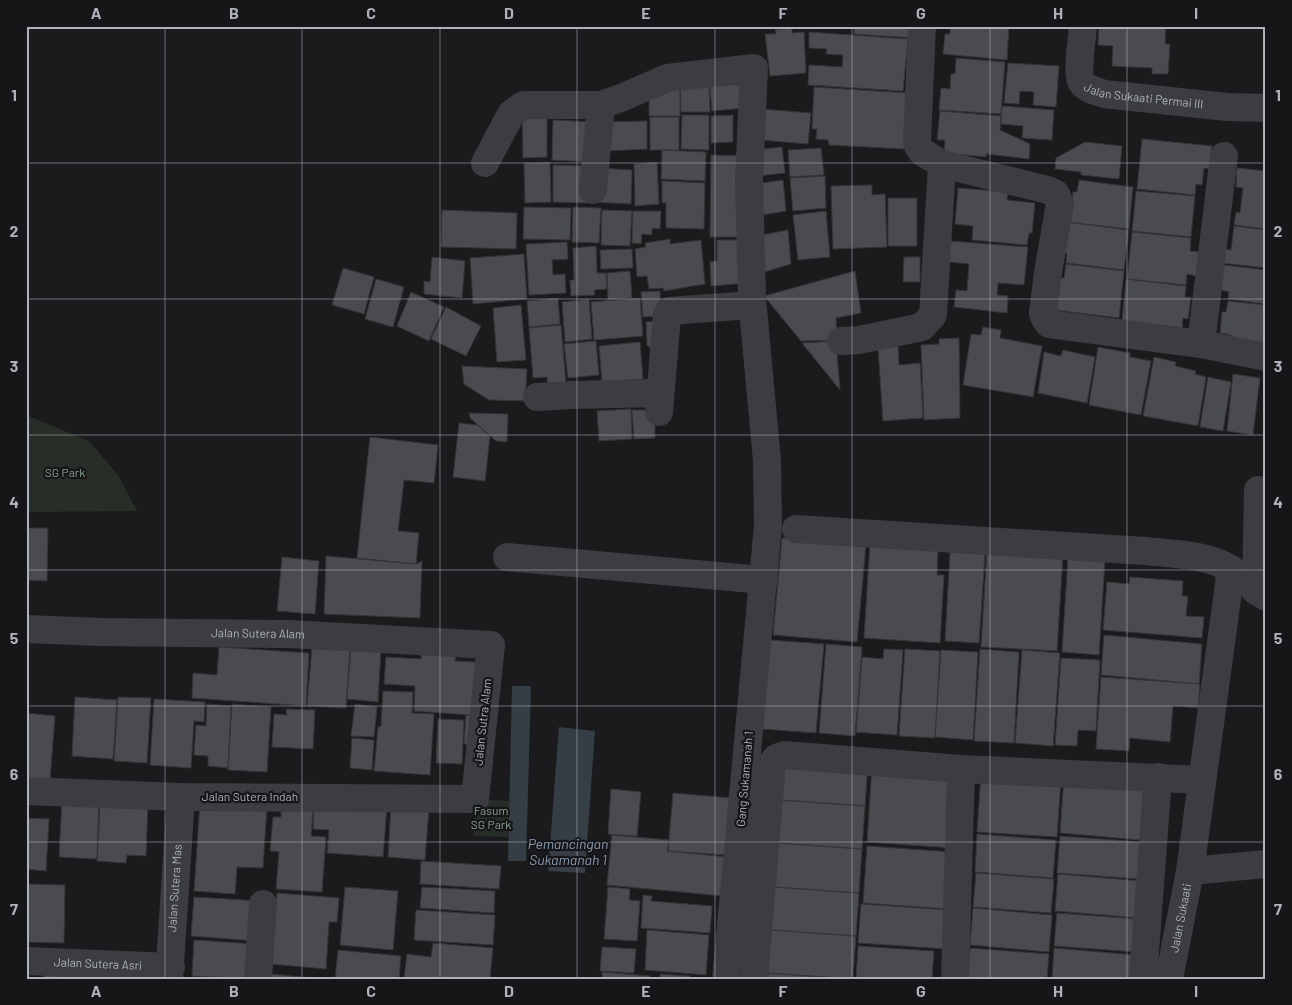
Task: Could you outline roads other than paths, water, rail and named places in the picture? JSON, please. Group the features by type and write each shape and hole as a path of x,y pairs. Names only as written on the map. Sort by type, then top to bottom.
{"street":[{"path":"922,26 917,142 922,152 942,164 1048,190 1056,194 1060,204 1043,313 1044,318 1049,324 1201,344 1266,357"},
{"name":"Jalan Sukaati Permai III","path":"1083,26 1080,69 1081,81 1087,88 1104,94 1227,107 1266,108"},
{"name":"Gang Sukamanah 1","path":"601,105 667,78 754,68 749,180 752,305 767,461 768,526 726,979"},
{"path":"485,163 511,114 523,105 601,105 593,190"},
{"path":"1201,344 1224,156"},
{"path":"841,341 859,340 922,327 933,314 942,164"},
{"path":"537,397 590,394 659,403 667,315 669,311 672,309 752,305"},
{"path":"1258,490 1261,594"},
{"path":"796,529 1145,550 1193,556 1231,569 1261,594"},
{"path":"508,557 764,580"},
{"path":"1190,872 1231,569"},
{"name":"Jalan Sutera Alam","path":"26,629 100,632 290,634 492,645"},
{"name":"Jalan Sutra Alam","path":"475,798 492,645"},
{"path":"754,979 772,764 776,758 784,755 961,769 1202,780"},
{"path":"955,979 961,769"},
{"path":"1143,979 1158,777"},
{"name":"Jalan Sutera Indah","path":"26,791 181,797 475,798"},
{"name":"Jalan Sutera Mas","path":"170,973 181,797"},
{"name":"Jalan Sukaati","path":"1169,979 1190,872 1266,864"},
{"path":"258,979 263,904"},
{"name":"Jalan Sutera Asri","path":"26,960 170,973"}],"water":[{"path":"512,686 531,686 526,861 508,861"},
{"name":"Pemancingan Sukamanah 1","path":"559,727 595,731 585,873 548,871"}],"park label":[{"name":"SG Park","path":"65,473"},
{"name":"Fasum SG Park","path":"491,818"}]}
